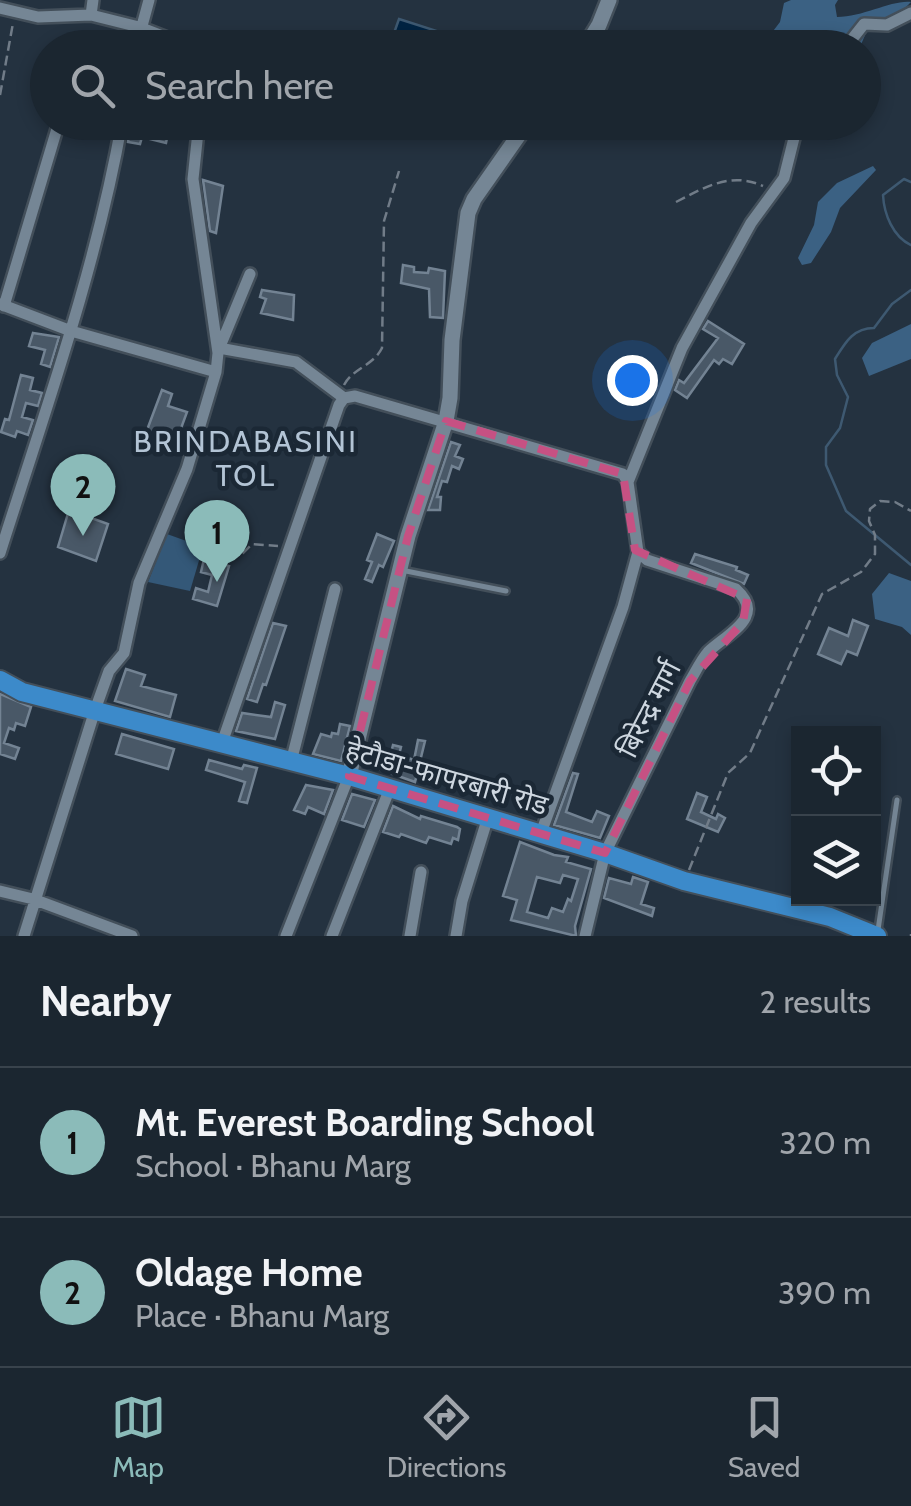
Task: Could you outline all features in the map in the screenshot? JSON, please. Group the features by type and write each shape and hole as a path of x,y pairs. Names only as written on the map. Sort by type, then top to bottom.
{"highway":[{"name":"हेटौडा-फापरबारी रोड","path":"0,680 22,692 349,776 684,881 795,907 877,936"}],"main road":[{"path":"596,30 609,0"},
{"path":"349,776 408,536 446,421 464,228 474,199 515,140"}],"street":[{"path":"91,15 93,0"},
{"path":"140,28 149,0"},
{"path":"0,8 38,17 91,15 145,30"},
{"path":"859,30 864,24 887,25 911,13"},
{"path":"52,140 2,305 71,331 216,372"},
{"path":"0,552 71,331 119,140"},
{"path":"24,936 94,710 108,671 124,652 139,583 187,469 216,372 218,350 193,179 197,140"},
{"path":"628,482 682,348 751,223 784,178 794,140"},
{"path":"218,350 250,274"},
{"path":"218,350 296,362 344,398"},
{"path":"222,742 338,405 344,398 355,396 446,421 604,467 623,474 628,482 638,552 623,607 541,834"},
{"name":"बिरेन्द्र मार्ग","path":"585,936 605,854 705,656 743,622 749,610 747,599 736,589 647,560 638,552"},
{"path":"291,762 335,589"},
{"path":"286,936 349,776"},
{"path":"332,936 390,788"},
{"path":"456,936 462,901 488,817"},
{"path":"410,936 421,872"},
{"path":"0,891 34,899 128,935"}],"lane":[{"path":"400,570 506,591"},
{"path":"877,936 897,800"}],"path":[{"path":"0,95 15,12"},
{"path":"344,398 347,378 376,360 382,348 384,221 398,171"},
{"path":"676,202 718,181 754,182 775,191"},
{"path":"684,881 728,773 750,753 822,594 861,572 875,554 876,535 868,521 870,509 880,501 895,502 911,511"},
{"path":"228,557 242,553 252,544 290,548"}],"highlighted area":[{"path":"446,421 623,474 635,550 747,599 743,622 690,681 605,853 349,776 408,536"}],"shaded area":[{"path":"838,0 837,17 911,2 898,15 871,21 867,30 774,30 784,3"},
{"path":"399,19 434,30 395,30"},
{"path":"873,166 876,170 840,208 831,232 811,263 802,265 798,258 814,225 818,202 837,183"},
{"path":"911,324 911,359 869,376 862,358 872,343"},
{"path":"167,534 203,547 190,591 148,582"},
{"path":"889,573 911,581 911,635 902,627 875,619 872,594"}],"building":[{"path":"203,180 223,186 216,233 210,231"},
{"path":"403,265 414,267 414,272 428,273 429,268 445,271 443,318 430,317 429,289 401,283"},
{"path":"262,290 294,295 293,320 261,313 266,299 260,297"},
{"path":"708,321 744,344 732,364 714,360 687,398 675,390 679,380 684,383 718,338 703,329"},
{"path":"33,333 59,337 50,367 41,364 45,350 29,346"},
{"path":"21,375 33,378 30,390 42,393 38,406 26,403 22,417 33,420 28,435 17,431 15,437 1,432 5,419 9,420"},
{"path":"162,390 172,394 168,406 187,412 180,431 185,433 182,441 160,433 153,451 141,446"},
{"path":"451,442 460,445 455,456 463,459 459,469 452,466 447,482 442,481 437,497 441,497 440,510 428,510"},
{"path":"69,510 108,524 96,561 58,547"},
{"path":"377,534 394,541 372,582 365,579"},
{"path":"695,554 737,567 736,570 748,575 744,584 691,563"},
{"path":"204,559 229,566 217,606 193,599 196,588 208,592 212,575 201,572"},
{"path":"853,620 868,626 857,655 847,651 841,664 818,654 829,628 848,636"},
{"path":"273,623 286,626 257,702 247,699"},
{"path":"126,669 145,675 141,686 176,695 170,717 115,701"},
{"path":"0,694 31,707 25,726 16,723 14,730 9,728 4,743 19,748 15,759 0,754"},
{"path":"275,702 285,705 275,739 236,731 242,713 271,717"},
{"path":"340,724 350,726 341,761 313,754 321,734 338,734"},
{"path":"122,734 174,749 168,769 116,754"},
{"path":"418,740 425,741 415,782 367,765 372,748 391,753 393,745 401,747 399,755 414,760"},
{"path":"209,760 242,769 244,765 257,768 247,803 239,801 245,782 206,770"},
{"path":"573,773 578,774 566,812 592,822 597,811 609,816 600,838 554,825"},
{"path":"306,785 333,790 324,814 308,807 305,814 294,810"},
{"path":"697,793 707,797 701,812 716,819 718,814 725,818 718,832 687,819"},
{"path":"352,794 375,800 364,827 342,820"},
{"path":"393,806 420,819 421,816 457,827 458,840 453,838 451,844 429,837 426,843 383,832"},
{"path":"520,842 568,857 566,862 591,869 575,926 576,936 511,920 517,900 503,896","holes":["563,875 578,879 563,912 552,908 548,918 527,912 537,877 560,883"]},
{"path":"633,877 648,882 641,904 654,908 652,916 604,898 609,878 631,884"}],"waterway":[{"path":"911,182 904,179 883,195 891,224 911,245"},
{"path":"911,290 892,304 874,328 850,337 835,359 837,375 848,397 840,428 826,447 826,465 846,511 911,565"}],"place":[{"name":"Oldage Home","path":"83,536"},
{"name":"Mt. Everest Boarding School","path":"217,582"}],"district":[{"name":"BRINDABASINI TOL","path":"246,458"}]}
